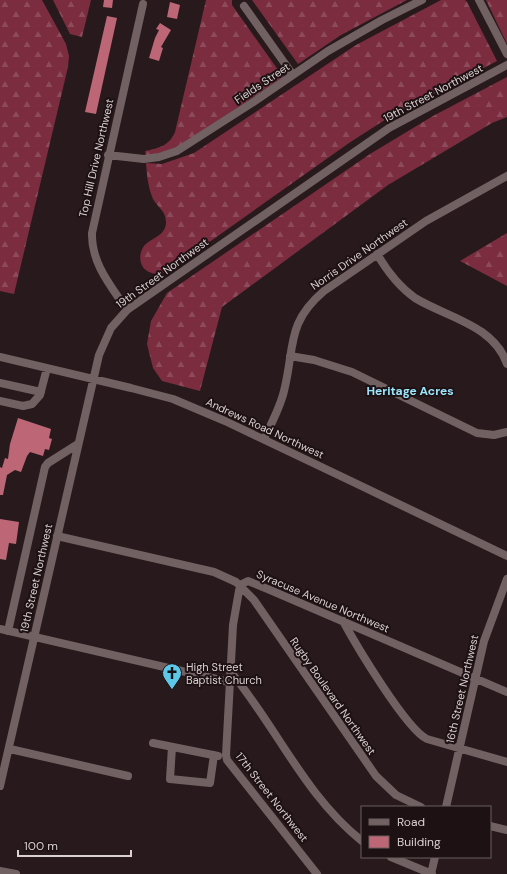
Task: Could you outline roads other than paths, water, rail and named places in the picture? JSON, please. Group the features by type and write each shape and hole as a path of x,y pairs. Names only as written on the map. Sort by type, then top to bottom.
{"street":[{"name":"Fields Street","path":"108,155 144,159 177,152 353,36 422,0"},
{"path":"479,0 507,54"},
{"name":"Top Hill Drive Northwest","path":"127,310 101,271 93,251 92,242 94,218 143,4"},
{"path":"244,6 293,75"},
{"name":"19th Street Northwest","path":"0,786 10,749 93,379 104,341 111,328 127,310 389,128 507,65"},
{"name":"Norris Drive Northwest","path":"264,439 283,393 298,321 311,302 324,291 426,221 507,176"},
{"path":"377,254 385,268 404,289 431,307 488,337 500,350 507,364"},
{"path":"290,356 314,360 346,370 477,433 494,435 507,432"},
{"name":"Andrews Road Northwest","path":"0,357 173,400 264,439 507,556"},
{"path":"0,401 28,406 32,404 41,392 47,368"},
{"path":"0,383 41,392"},
{"path":"78,444 48,463 45,467 4,630 229,682"},
{"name":"Syracuse Avenue Northwest","path":"57,536 214,572 240,585 248,581 507,692"},
{"name":"16th Street Northwest","path":"446,806 487,630 507,579"},
{"name":"17th Street Northwest","path":"240,585 235,609 229,682 227,758 314,873"},
{"name":"Rugby Boulevard Northwest","path":"240,585 254,600 376,776 396,794 419,806"},
{"path":"343,621 399,708 417,733 428,739 507,762"},
{"path":"230,672 312,788 351,832 361,840"},
{"path":"153,743 227,758"},
{"path":"172,747 170,779 210,784 214,755"},
{"path":"10,749 128,776"},
{"path":"491,826 507,830"},
{"path":"393,858 431,874 435,858"},
{"path":"0,871 16,874"}],"place":[{"name":"High Street Baptist Church","path":"172,690"}],"district":[{"name":"Heritage Acres","path":"410,391"}]}
